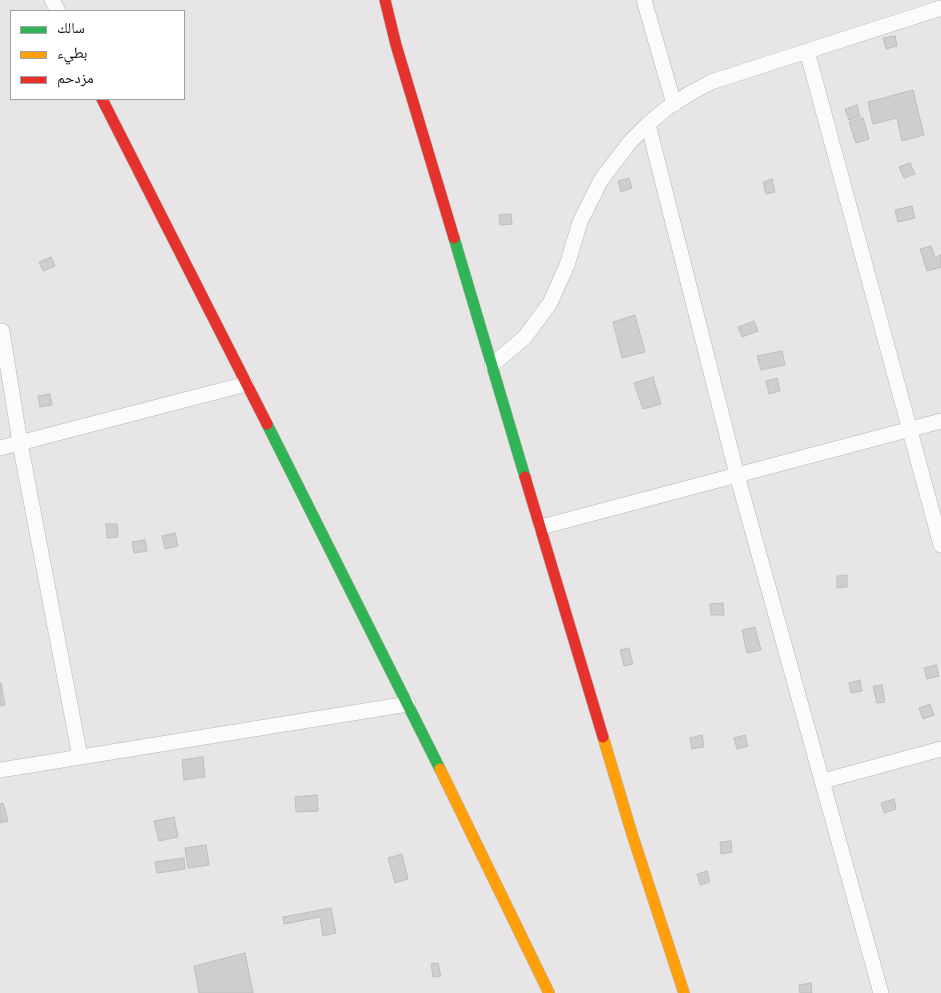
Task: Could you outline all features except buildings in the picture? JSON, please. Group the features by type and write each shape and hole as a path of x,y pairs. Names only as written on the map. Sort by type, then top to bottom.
{"street":[{"path":"385,0 399,54 632,834 684,993"},
{"path":"644,0 674,104"},
{"path":"492,365 525,337 550,304 568,265 580,222 590,200 614,160 648,124 689,94 712,82 941,8"},
{"path":"807,51 941,545"},
{"path":"103,100 408,704 549,993"},
{"path":"648,124 737,475 881,993"},
{"path":"2,331 20,442 80,757"},
{"path":"0,448 246,384"},
{"path":"541,527 941,421"},
{"path":"0,770 408,704"},
{"path":"822,782 941,749"}],"traffic: fast":[{"path":"454,238 525,477"},
{"path":"267,424 440,769"}],"traffic: slow":[{"path":"603,737 632,834 684,993"},
{"path":"440,769 549,993"}],"traffic: jam":[{"path":"385,0 396,45 454,238"},
{"path":"103,100 267,424"},
{"path":"525,477 603,737"}]}
